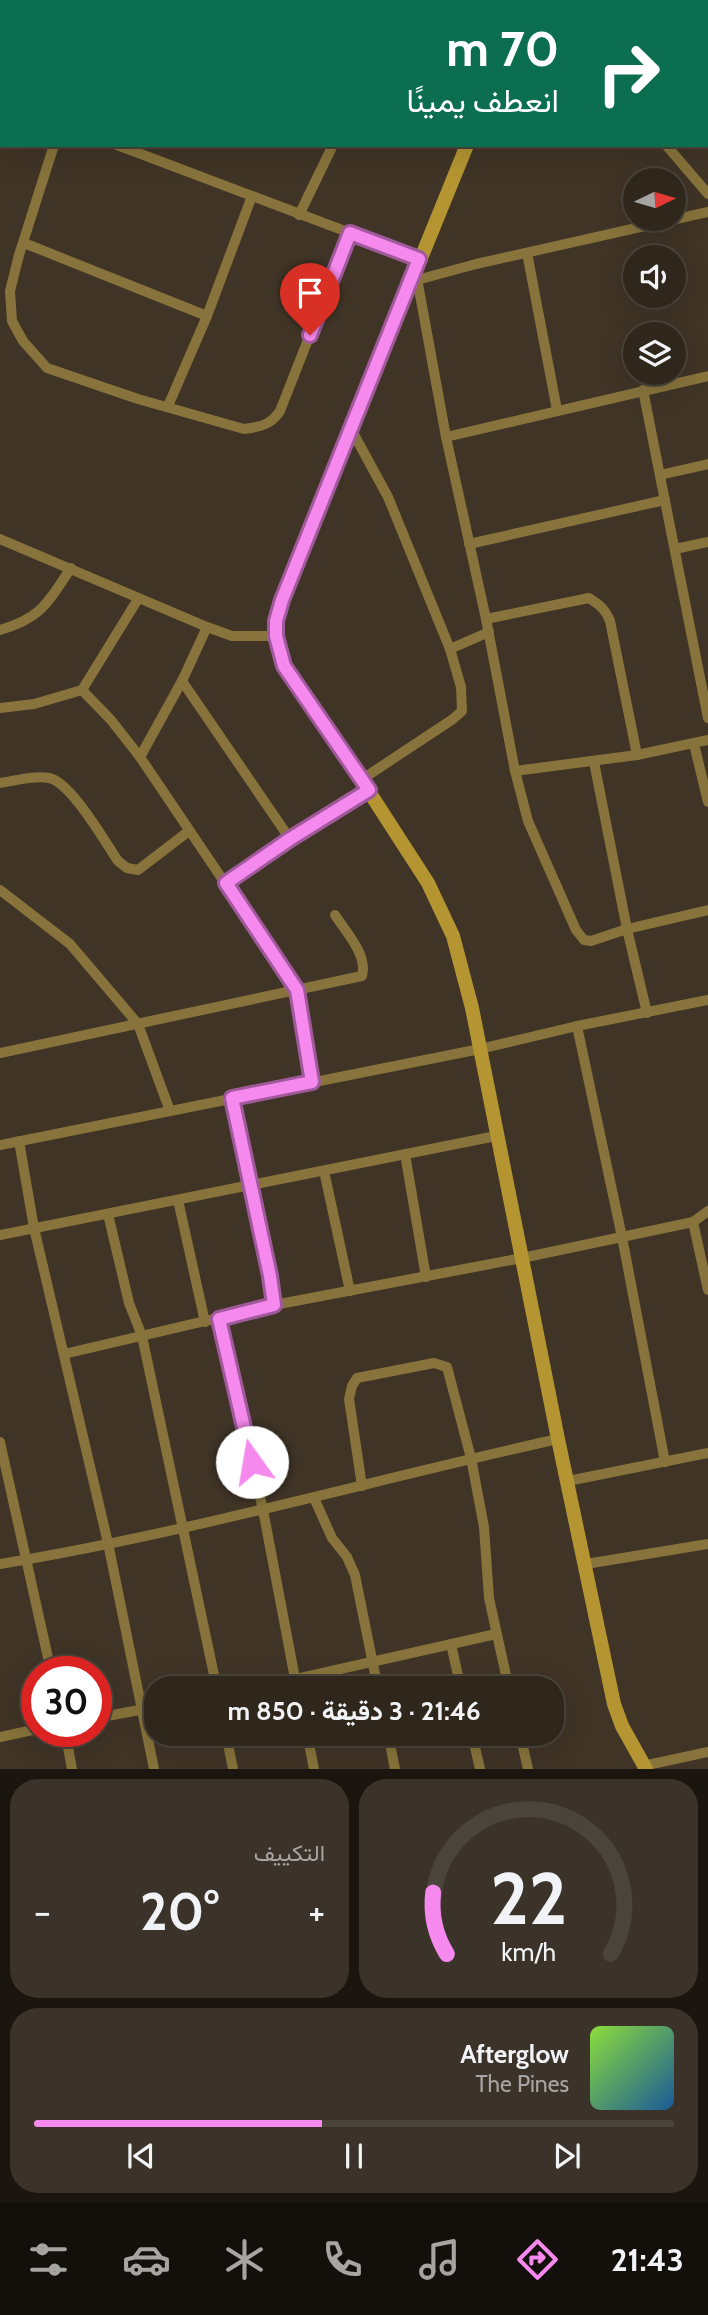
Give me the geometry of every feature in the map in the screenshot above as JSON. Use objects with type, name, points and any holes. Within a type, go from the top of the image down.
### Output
[{"type":"main road","points":[[466,147],[282,600],[276,621],[276,636],[284,666],[365,785],[442,908],[464,971],[614,1704],[644,1768]]},
{"type":"street","points":[[53,147],[10,291],[12,321],[23,341],[47,368],[138,400],[168,406],[244,429],[274,421],[350,233]]},
{"type":"street","points":[[122,147],[350,233],[417,270],[527,253],[708,212]]},
{"type":"street","points":[[299,215],[332,147]]},
{"type":"street","points":[[668,147],[708,194]]},
{"type":"street","points":[[168,406],[252,196]]},
{"type":"street","points":[[24,243],[206,316]]},
{"type":"street","points":[[527,253],[557,410]]},
{"type":"street","points":[[417,270],[446,437],[489,632],[515,771],[528,821],[576,930],[584,940],[591,941],[627,929],[708,910]]},
{"type":"street","points":[[446,437],[708,376]]},
{"type":"street","points":[[643,390],[708,718]]},
{"type":"street","points":[[226,883],[365,785],[463,711],[461,687],[450,649],[388,497],[351,429]]},
{"type":"street","points":[[660,475],[708,464]]},
{"type":"street","points":[[469,544],[665,500]]},
{"type":"street","points":[[0,539],[138,599],[232,636],[276,636]]},
{"type":"street","points":[[675,549],[708,542]]},
{"type":"street","points":[[0,630],[22,624],[45,607],[71,568]]},
{"type":"street","points":[[486,619],[589,598],[605,609],[610,621],[636,755]]},
{"type":"street","points":[[0,708],[34,704],[82,690],[138,599]]},
{"type":"street","points":[[140,757],[182,681],[207,627]]},
{"type":"street","points":[[450,649],[489,632]]},
{"type":"street","points":[[182,681],[290,839]]},
{"type":"street","points":[[82,690],[111,720],[140,757],[297,990],[312,1082]]},
{"type":"street","points":[[515,771],[594,762],[708,740]]},
{"type":"street","points":[[694,744],[708,802]]},
{"type":"street","points":[[594,762],[627,929],[647,1013]]},
{"type":"street","points":[[0,783],[40,777],[52,778],[65,787],[118,861],[127,868],[138,870],[189,831]]},
{"type":"street","points":[[0,890],[69,944],[138,1024],[170,1111]]},
{"type":"street","points":[[0,1053],[362,976],[363,959],[335,915]]},
{"type":"street","points":[[0,1145],[480,1049],[577,1026],[708,1000]]},
{"type":"street","points":[[577,1026],[622,1237],[665,1462]]},
{"type":"street","points":[[232,1098],[274,1305]]},
{"type":"street","points":[[0,1235],[496,1136]]},
{"type":"street","points":[[19,1141],[34,1228],[108,1543],[154,1769]]},
{"type":"street","points":[[405,1154],[426,1277]]},
{"type":"street","points":[[324,1171],[350,1291]]},
{"type":"street","points":[[178,1200],[205,1322]]},
{"type":"street","points":[[64,1354],[274,1305],[693,1222],[708,1211]]},
{"type":"street","points":[[108,1214],[129,1303],[142,1336],[214,1676]]},
{"type":"street","points":[[693,1222],[708,1290]]},
{"type":"street","points":[[219,1319],[263,1510],[294,1676]]},
{"type":"street","points":[[362,1486],[349,1399],[357,1378],[433,1363],[447,1367],[471,1458],[484,1528],[489,1598],[506,1676]]},
{"type":"street","points":[[0,1564],[263,1510],[558,1439]]},
{"type":"street","points":[[0,1442],[47,1656]]},
{"type":"street","points":[[568,1481],[708,1453]]},
{"type":"street","points":[[314,1498],[332,1538],[347,1557],[355,1575],[375,1676]]},
{"type":"street","points":[[586,1564],[708,1544]]},
{"type":"street","points":[[322,1676],[372,1661],[496,1634]]},
{"type":"street","points":[[451,1644],[458,1676]]},
{"type":"street","points":[[112,1715],[144,1709]]},
{"type":"street","points":[[0,1737],[21,1732]]},
{"type":"street","points":[[228,1746],[233,1769]]},
{"type":"street","points":[[309,1746],[314,1769]]},
{"type":"street","points":[[390,1746],[395,1769]]},
{"type":"street","points":[[475,1746],[480,1769]]},
{"type":"street","points":[[523,1746],[528,1769]]},
{"type":"street","points":[[68,1747],[72,1769]]},
{"type":"street","points":[[644,1768],[708,1752]]},
{"type":"route","points":[[252,1462],[219,1319],[274,1305],[232,1098],[312,1082],[297,990],[226,883],[369,790],[284,666],[279,655],[276,621],[282,600],[419,259],[350,233],[310,335]]}]
